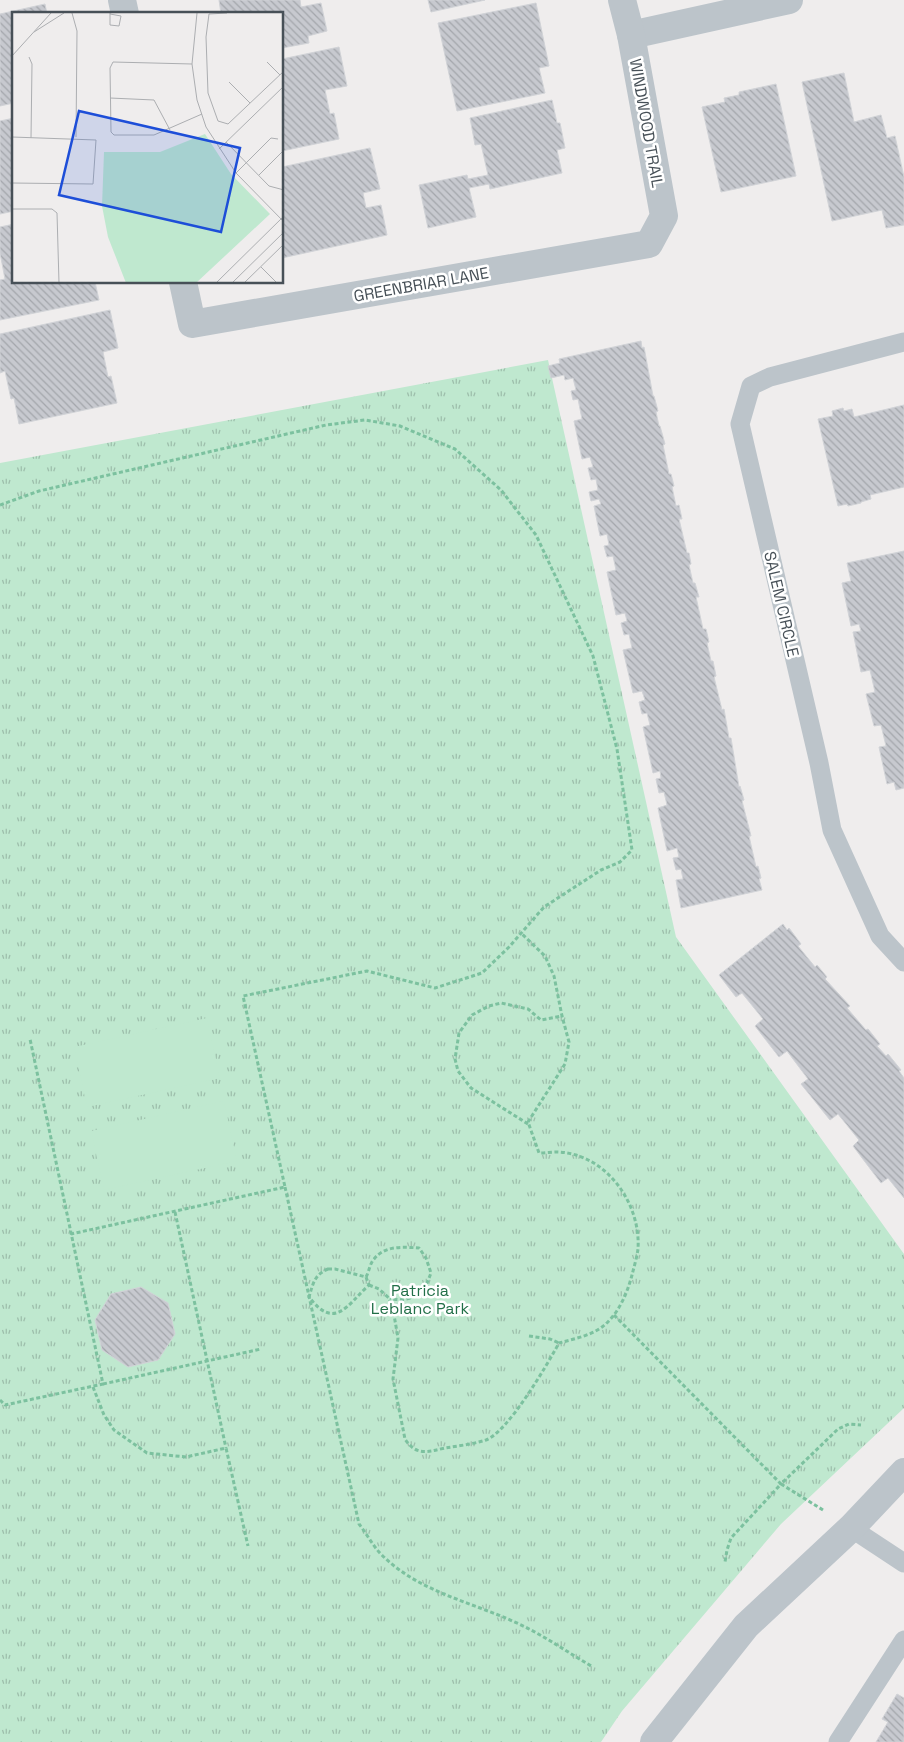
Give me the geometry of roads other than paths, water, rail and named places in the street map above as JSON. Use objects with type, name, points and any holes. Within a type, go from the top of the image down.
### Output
[{"type":"street","name":"WINDWOOD TRAIL","points":[[622,0],[664,216],[649,244]]},
{"type":"street","points":[[630,35],[789,0]]},
{"type":"street","name":"GREENBRIAR LANE","points":[[183,284],[192,324],[649,244]]},
{"type":"street","points":[[654,1742],[746,1626],[851,1528],[904,1472]]},
{"type":"lane","name":"SALEM CIRCLE","points":[[904,342],[770,377],[751,386],[740,424],[819,763],[832,830],[880,936],[904,962]]},
{"type":"lane","points":[[851,1528],[904,1562]]},
{"type":"lane","points":[[838,1742],[904,1640]]},
{"type":"park label","name":"Patricia Leblanc Park","points":[[420,1299]]}]
